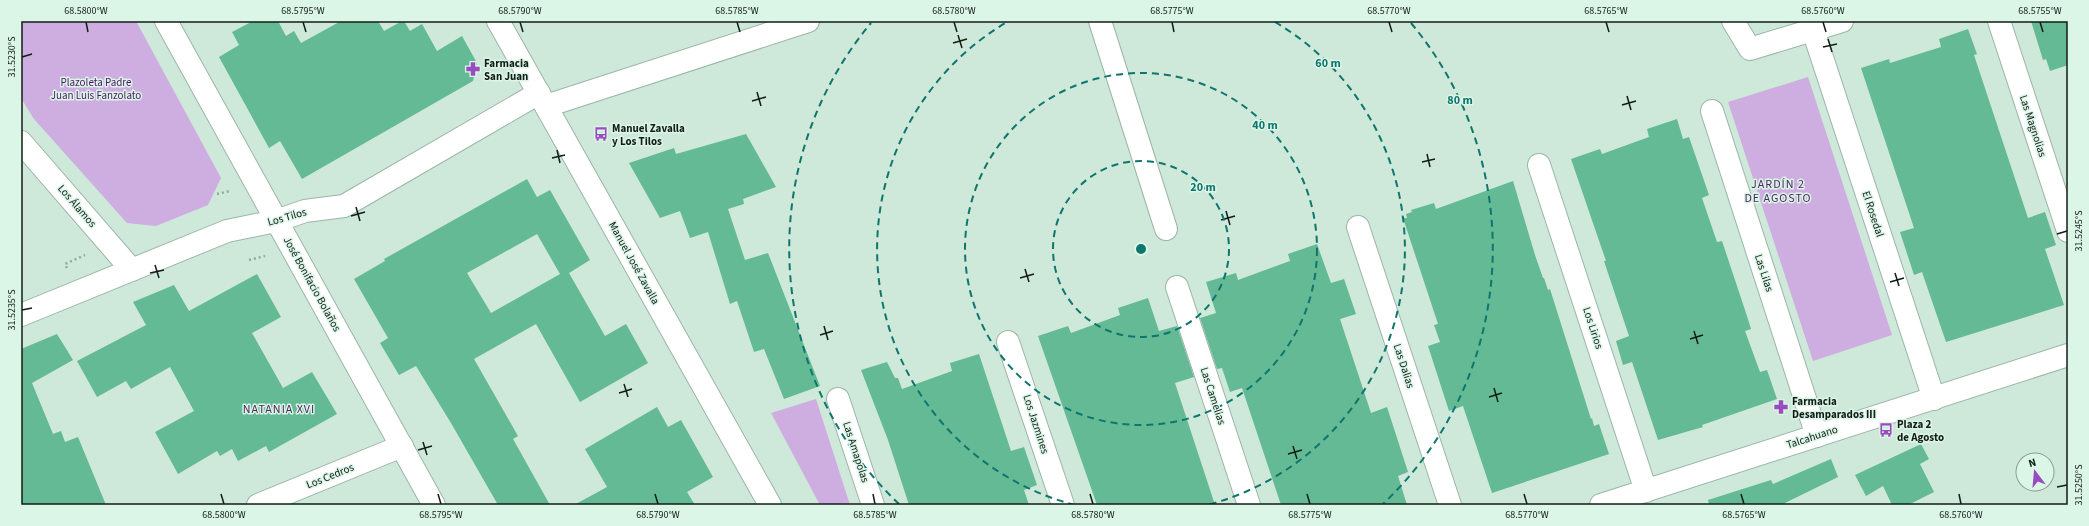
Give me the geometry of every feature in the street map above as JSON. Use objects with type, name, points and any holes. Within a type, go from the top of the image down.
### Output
[{"type":"street","name":"José Bonifacio Bolaños","points":[[166,21],[434,505]]},
{"type":"street","name":"Manuel José Zavalla","points":[[498,21],[770,505]]},
{"type":"street","name":"Los Tilos","points":[[21,315],[227,231],[276,221],[305,211],[344,206],[542,100],[808,21]]},
{"type":"street","points":[[1100,21],[1166,229]]},
{"type":"street","points":[[1733,21],[1750,49],[1842,21]]},
{"type":"street","name":"Las Magnolias","points":[[1999,21],[2068,231]]},
{"type":"street","name":"El Rosedal","points":[[1813,30],[1934,398]]},
{"type":"street","name":"Las Lilas","points":[[1712,111],[1817,436]]},
{"type":"street","name":"Los Álamos","points":[[21,142],[132,270]]},
{"type":"street","name":"Los Lirios","points":[[1539,165],[1646,490]]},
{"type":"street","name":"Las Dalias","points":[[1358,227],[1450,505]]},
{"type":"street","name":"Las Camelias","points":[[1177,287],[1249,505]]},
{"type":"street","name":"Los Jazmines","points":[[1008,342],[1063,505]]},
{"type":"street","name":"Talcahuano","points":[[1601,505],[1934,398],[2066,361]]},
{"type":"street","name":"Las Amapolas","points":[[838,399],[873,505]]},
{"type":"street","name":"Los Cedros","points":[[258,505],[402,446]]},
{"type":"green space","name":"Plazoleta Padre Juan Luis Fanzolato","points":[[21,21],[136,21],[221,178],[208,205],[156,226],[127,223],[34,119],[21,98]]},
{"type":"green space","points":[[1808,77],[1892,335],[1813,361],[1728,102]]},
{"type":"green space","points":[[816,399],[850,505],[820,505],[771,413]]},
{"type":"building","points":[[253,21],[278,21],[286,36],[294,31],[301,43],[341,21],[378,21],[384,31],[402,21],[404,21],[410,31],[422,24],[437,51],[462,36],[477,63],[473,81],[302,179],[280,141],[269,148],[219,57],[239,45],[232,32]]},
{"type":"building","points":[[2031,21],[2068,21],[2068,65],[2050,71],[2046,59],[2043,60]]},
{"type":"building","points":[[1968,29],[1977,54],[1974,55],[2028,218],[2045,212],[2056,245],[2045,249],[2064,305],[1946,342],[1922,272],[1914,275],[1900,232],[1914,228],[1861,68],[1889,59],[1890,63],[1941,47],[1939,39]]},
{"type":"building","points":[[1677,119],[1683,139],[1689,137],[1709,195],[1702,198],[1717,242],[1722,241],[1746,313],[1751,329],[1745,331],[1760,372],[1767,370],[1777,399],[1702,425],[1703,427],[1658,440],[1632,362],[1623,365],[1616,341],[1629,336],[1604,261],[1606,261],[1571,159],[1600,149],[1602,154],[1649,137],[1647,129]]},
{"type":"building","points":[[746,134],[776,187],[743,199],[744,204],[728,209],[745,260],[768,253],[820,386],[784,399],[764,349],[754,352],[737,301],[730,304],[708,232],[690,238],[680,211],[660,218],[629,163],[674,148],[676,154]]},
{"type":"building","points":[[527,179],[537,197],[550,190],[590,260],[569,273],[605,336],[626,324],[648,363],[580,402],[536,324],[474,359],[518,436],[513,439],[550,505],[498,505],[416,366],[399,375],[380,343],[388,338],[354,279],[385,261],[384,259]],"holes":[[[537,234],[560,274],[491,313],[467,273]]]},
{"type":"building","points":[[1513,181],[1535,255],[1548,290],[1550,289],[1591,419],[1592,418],[1594,426],[1599,424],[1609,454],[1492,493],[1463,406],[1449,411],[1428,346],[1440,342],[1434,325],[1438,324],[1403,218],[1407,218],[1406,214],[1412,212],[1411,210],[1434,203],[1436,209]]},
{"type":"building","points":[[1317,244],[1331,283],[1344,279],[1356,314],[1340,319],[1371,413],[1387,407],[1408,472],[1398,476],[1407,505],[1281,505],[1242,388],[1230,392],[1222,368],[1217,369],[1200,318],[1216,313],[1206,282],[1236,273],[1238,280],[1290,261],[1288,254]]},
{"type":"building","points":[[257,274],[281,317],[252,333],[283,388],[312,372],[337,414],[269,452],[266,446],[238,461],[232,449],[220,456],[217,451],[178,474],[155,432],[194,411],[170,367],[131,389],[126,381],[97,397],[77,361],[146,325],[133,302],[174,285],[189,311]]},
{"type":"building","points":[[1148,298],[1159,331],[1177,326],[1194,377],[1175,383],[1215,505],[1097,505],[1038,336],[1068,326],[1071,333],[1120,315],[1118,308]]},
{"type":"building","points":[[57,334],[73,360],[32,383],[53,434],[61,431],[65,442],[78,437],[106,505],[21,505],[21,349]]},
{"type":"building","points":[[979,354],[1011,451],[1024,447],[1037,485],[1024,490],[1029,505],[909,505],[888,440],[861,370],[887,362],[895,378],[898,378],[902,389],[952,371],[950,363]]},
{"type":"building","points":[[657,407],[668,427],[681,420],[713,477],[687,492],[695,505],[574,505],[607,487],[585,449]]},
{"type":"building","points":[[1921,444],[1929,459],[1920,464],[1934,492],[1908,505],[1892,505],[1883,486],[1866,496],[1855,475]]},
{"type":"building","points":[[1831,459],[1838,477],[1785,503],[1786,505],[1709,505],[1708,500],[1771,480],[1773,484]]},
{"type":"place","name":"Farmacia San Juan","points":[[473,69]]},
{"type":"place","name":"Manuel Zavalla y Los Tilos","points":[[601,134]]},
{"type":"place","name":"Farmacia Desamparados III","points":[[1781,407]]},
{"type":"place","name":"Plaza 2 de Agosto","points":[[1886,430]]},
{"type":"district","name":"JARDÍN 2 DE AGOSTO","points":[[1778,191]]},
{"type":"district","name":"NATANIA XVI","points":[[279,409]]}]
